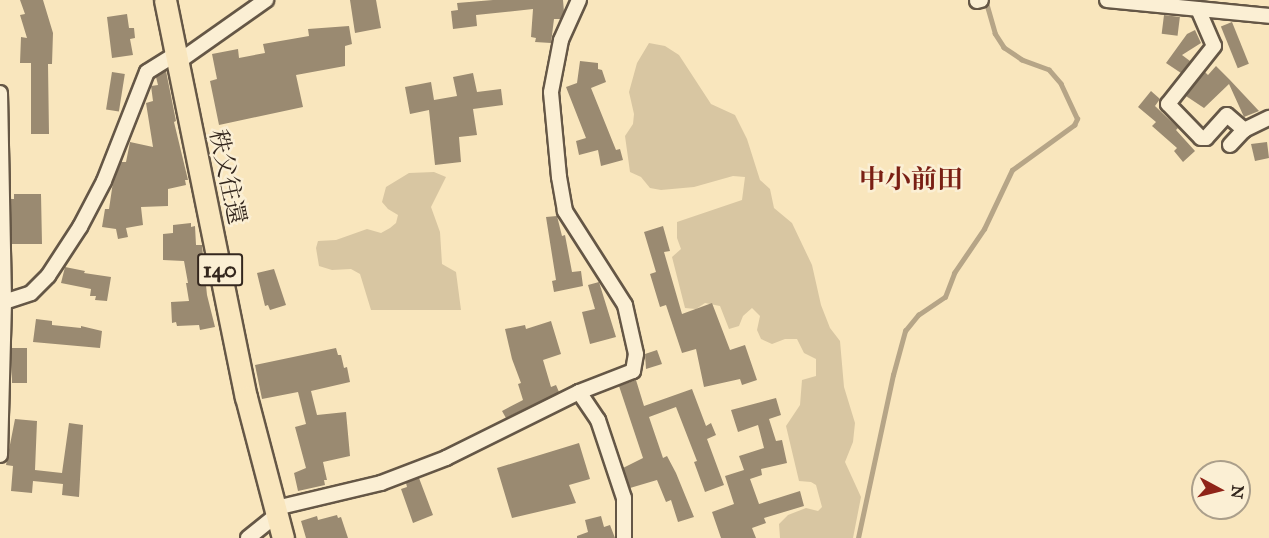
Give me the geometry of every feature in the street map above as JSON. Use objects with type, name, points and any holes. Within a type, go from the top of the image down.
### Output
[{"type":"highway","name":"秩父往還","points":[[165,0],[246,397],[283,538]]},
{"type":"street","points":[[4,302],[30,293],[48,276],[80,227],[104,181],[147,72],[177,58],[266,0]]},
{"type":"street","points":[[248,538],[277,511],[381,483],[446,458],[579,392],[633,371],[636,354],[625,305],[565,211],[558,177],[551,92],[561,40],[579,0]]},
{"type":"street","points":[[1107,0],[1269,16]]},
{"type":"street","points":[[1198,9],[1214,46],[1168,104],[1201,138],[1206,138],[1227,115],[1244,130]]},
{"type":"street","points":[[0,93],[4,302],[0,455]]},
{"type":"street","points":[[1230,145],[1244,130],[1269,118]]},
{"type":"street","points":[[579,392],[598,420],[624,498],[624,538]]},
{"type":"shaded area","points":[[649,43],[665,46],[679,55],[711,104],[735,115],[747,139],[760,180],[770,189],[774,208],[792,223],[812,265],[821,305],[830,328],[840,341],[844,387],[855,423],[853,442],[845,462],[861,497],[853,538],[780,538],[779,524],[788,515],[806,508],[818,511],[822,507],[816,485],[799,481],[786,426],[800,405],[802,380],[816,376],[816,359],[804,353],[797,339],[785,339],[772,344],[761,339],[757,330],[760,316],[752,308],[743,316],[739,326],[729,329],[720,306],[705,303],[696,309],[685,308],[672,257],[681,249],[677,238],[677,222],[742,200],[745,177],[733,176],[694,187],[661,190],[650,188],[641,177],[630,172],[625,136],[633,124],[634,114],[629,92],[637,63]]},
{"type":"shaded area","points":[[434,172],[446,177],[431,207],[440,232],[442,264],[456,272],[461,310],[371,310],[360,274],[351,269],[332,270],[319,266],[316,248],[318,241],[336,240],[367,229],[381,233],[390,228],[396,223],[398,215],[382,202],[386,187],[409,173]]},
{"type":"building","points":[[20,0],[43,0],[53,33],[52,64],[48,64],[49,134],[31,134],[31,63],[20,63],[21,37],[27,38],[20,15],[25,14]]},
{"type":"building","points":[[350,0],[376,0],[381,28],[355,33]]},
{"type":"building","points":[[493,0],[563,0],[564,12],[561,19],[554,19],[551,43],[535,42],[536,38],[531,37],[533,9],[476,15],[477,26],[453,29],[451,11],[458,10],[457,3]]},
{"type":"building","points":[[127,14],[129,28],[134,28],[135,38],[130,39],[133,55],[112,58],[107,17]]},
{"type":"building","points":[[1164,15],[1180,17],[1178,36],[1162,34]]},
{"type":"building","points":[[1232,22],[1249,64],[1238,68],[1221,26]]},
{"type":"building","points":[[349,26],[352,44],[345,46],[345,66],[296,75],[303,107],[219,125],[210,81],[217,79],[212,54],[238,49],[239,58],[265,53],[263,44],[309,36],[308,29]]},
{"type":"building","points":[[1195,30],[1201,43],[1182,55],[1190,61],[1181,73],[1166,63],[1187,34]]},
{"type":"building","points":[[580,61],[598,63],[598,69],[602,70],[606,82],[591,88],[616,150],[620,149],[623,160],[601,166],[598,150],[579,155],[576,141],[586,138],[566,87],[577,83]]},
{"type":"building","points":[[1216,66],[1259,111],[1244,117],[1229,84],[1204,108],[1186,96],[1205,72],[1208,75]]},
{"type":"building","points":[[166,71],[176,121],[174,122],[188,180],[185,180],[186,185],[168,189],[168,206],[141,207],[143,225],[126,228],[128,237],[118,239],[116,229],[102,227],[105,209],[109,209],[113,182],[121,162],[126,162],[130,142],[153,147],[146,103],[153,101],[151,86],[158,85],[156,77]]},
{"type":"building","points":[[112,72],[125,74],[119,112],[106,110]]},
{"type":"building","points":[[473,73],[477,92],[501,89],[503,105],[473,109],[477,135],[459,137],[461,162],[435,165],[429,110],[410,114],[405,87],[431,82],[434,100],[457,96],[453,77]]},
{"type":"building","points":[[1151,91],[1160,99],[1155,106],[1178,128],[1176,130],[1195,151],[1183,162],[1174,151],[1177,148],[1152,126],[1156,122],[1138,107]]},
{"type":"building","points":[[1267,142],[1269,158],[1255,161],[1251,144]]},
{"type":"building","points":[[14,194],[41,194],[42,244],[12,244],[11,199],[14,199]]},
{"type":"building","points":[[557,216],[562,236],[565,235],[572,272],[581,271],[583,286],[554,292],[552,281],[556,280],[546,217]]},
{"type":"building","points":[[191,223],[191,227],[195,226],[196,245],[202,245],[207,295],[215,327],[200,330],[199,325],[177,326],[176,322],[172,323],[171,302],[189,301],[186,283],[188,283],[184,261],[163,260],[163,234],[173,233],[173,225]]},
{"type":"building","points":[[663,226],[670,251],[664,252],[682,314],[712,303],[730,350],[745,345],[757,380],[742,385],[740,379],[704,387],[696,349],[682,353],[666,305],[660,307],[650,274],[656,272],[644,232]]},
{"type":"building","points":[[65,267],[85,271],[84,273],[111,277],[107,301],[95,300],[96,296],[90,296],[91,289],[61,283]]},
{"type":"building","points":[[274,269],[286,305],[270,310],[268,305],[265,306],[257,273]]},
{"type":"building","points":[[599,282],[616,337],[590,344],[582,312],[595,309],[588,285]]},
{"type":"building","points":[[36,319],[52,321],[52,325],[81,328],[81,326],[102,331],[100,348],[33,342]]},
{"type":"building","points":[[551,321],[561,354],[543,360],[551,387],[556,385],[559,392],[506,418],[502,411],[523,400],[518,384],[521,383],[512,359],[505,329],[525,325],[526,329]]},
{"type":"building","points":[[12,348],[27,348],[27,383],[12,383]]},
{"type":"building","points":[[336,348],[338,355],[341,355],[344,368],[347,367],[350,382],[311,391],[317,415],[346,412],[350,456],[323,462],[327,480],[324,480],[325,485],[298,491],[294,473],[306,468],[295,427],[306,424],[298,392],[262,399],[255,365]]},
{"type":"building","points":[[657,350],[662,364],[646,369],[645,354]]},
{"type":"building","points":[[636,380],[644,406],[692,389],[706,426],[711,423],[716,435],[707,439],[724,485],[705,492],[694,462],[697,461],[676,407],[649,417],[663,458],[667,456],[676,473],[694,517],[678,522],[671,500],[666,502],[657,480],[630,488],[623,468],[643,458],[619,386]]},
{"type":"building","points":[[776,398],[781,415],[769,419],[776,441],[782,440],[787,463],[761,469],[762,475],[750,479],[759,504],[800,491],[804,506],[764,518],[766,523],[752,528],[756,538],[721,538],[712,512],[734,504],[725,476],[744,470],[739,456],[764,448],[758,425],[738,432],[731,410]]},
{"type":"building","points":[[15,419],[37,421],[35,470],[62,473],[69,423],[83,425],[79,497],[62,495],[63,484],[33,481],[32,493],[11,491],[13,466],[6,465]]},
{"type":"building","points":[[579,443],[590,479],[569,485],[576,503],[512,518],[497,468]]},
{"type":"building","points":[[419,478],[433,515],[413,523],[401,489],[407,487],[406,483]]},
{"type":"building","points":[[337,515],[338,518],[341,517],[348,538],[306,538],[301,521],[317,516],[318,520]]},
{"type":"building","points":[[601,516],[604,527],[610,525],[615,538],[577,538],[588,532],[585,520]]},
{"type":"waterway","points":[[858,538],[893,375],[905,331],[918,315],[945,297],[954,273],[984,229],[1012,170],[1074,125],[1077,119],[1061,84],[1049,70],[1022,60],[1004,48],[995,34],[985,0]]},
{"type":"district","name":"中小前田","points":[[911,180]]}]
